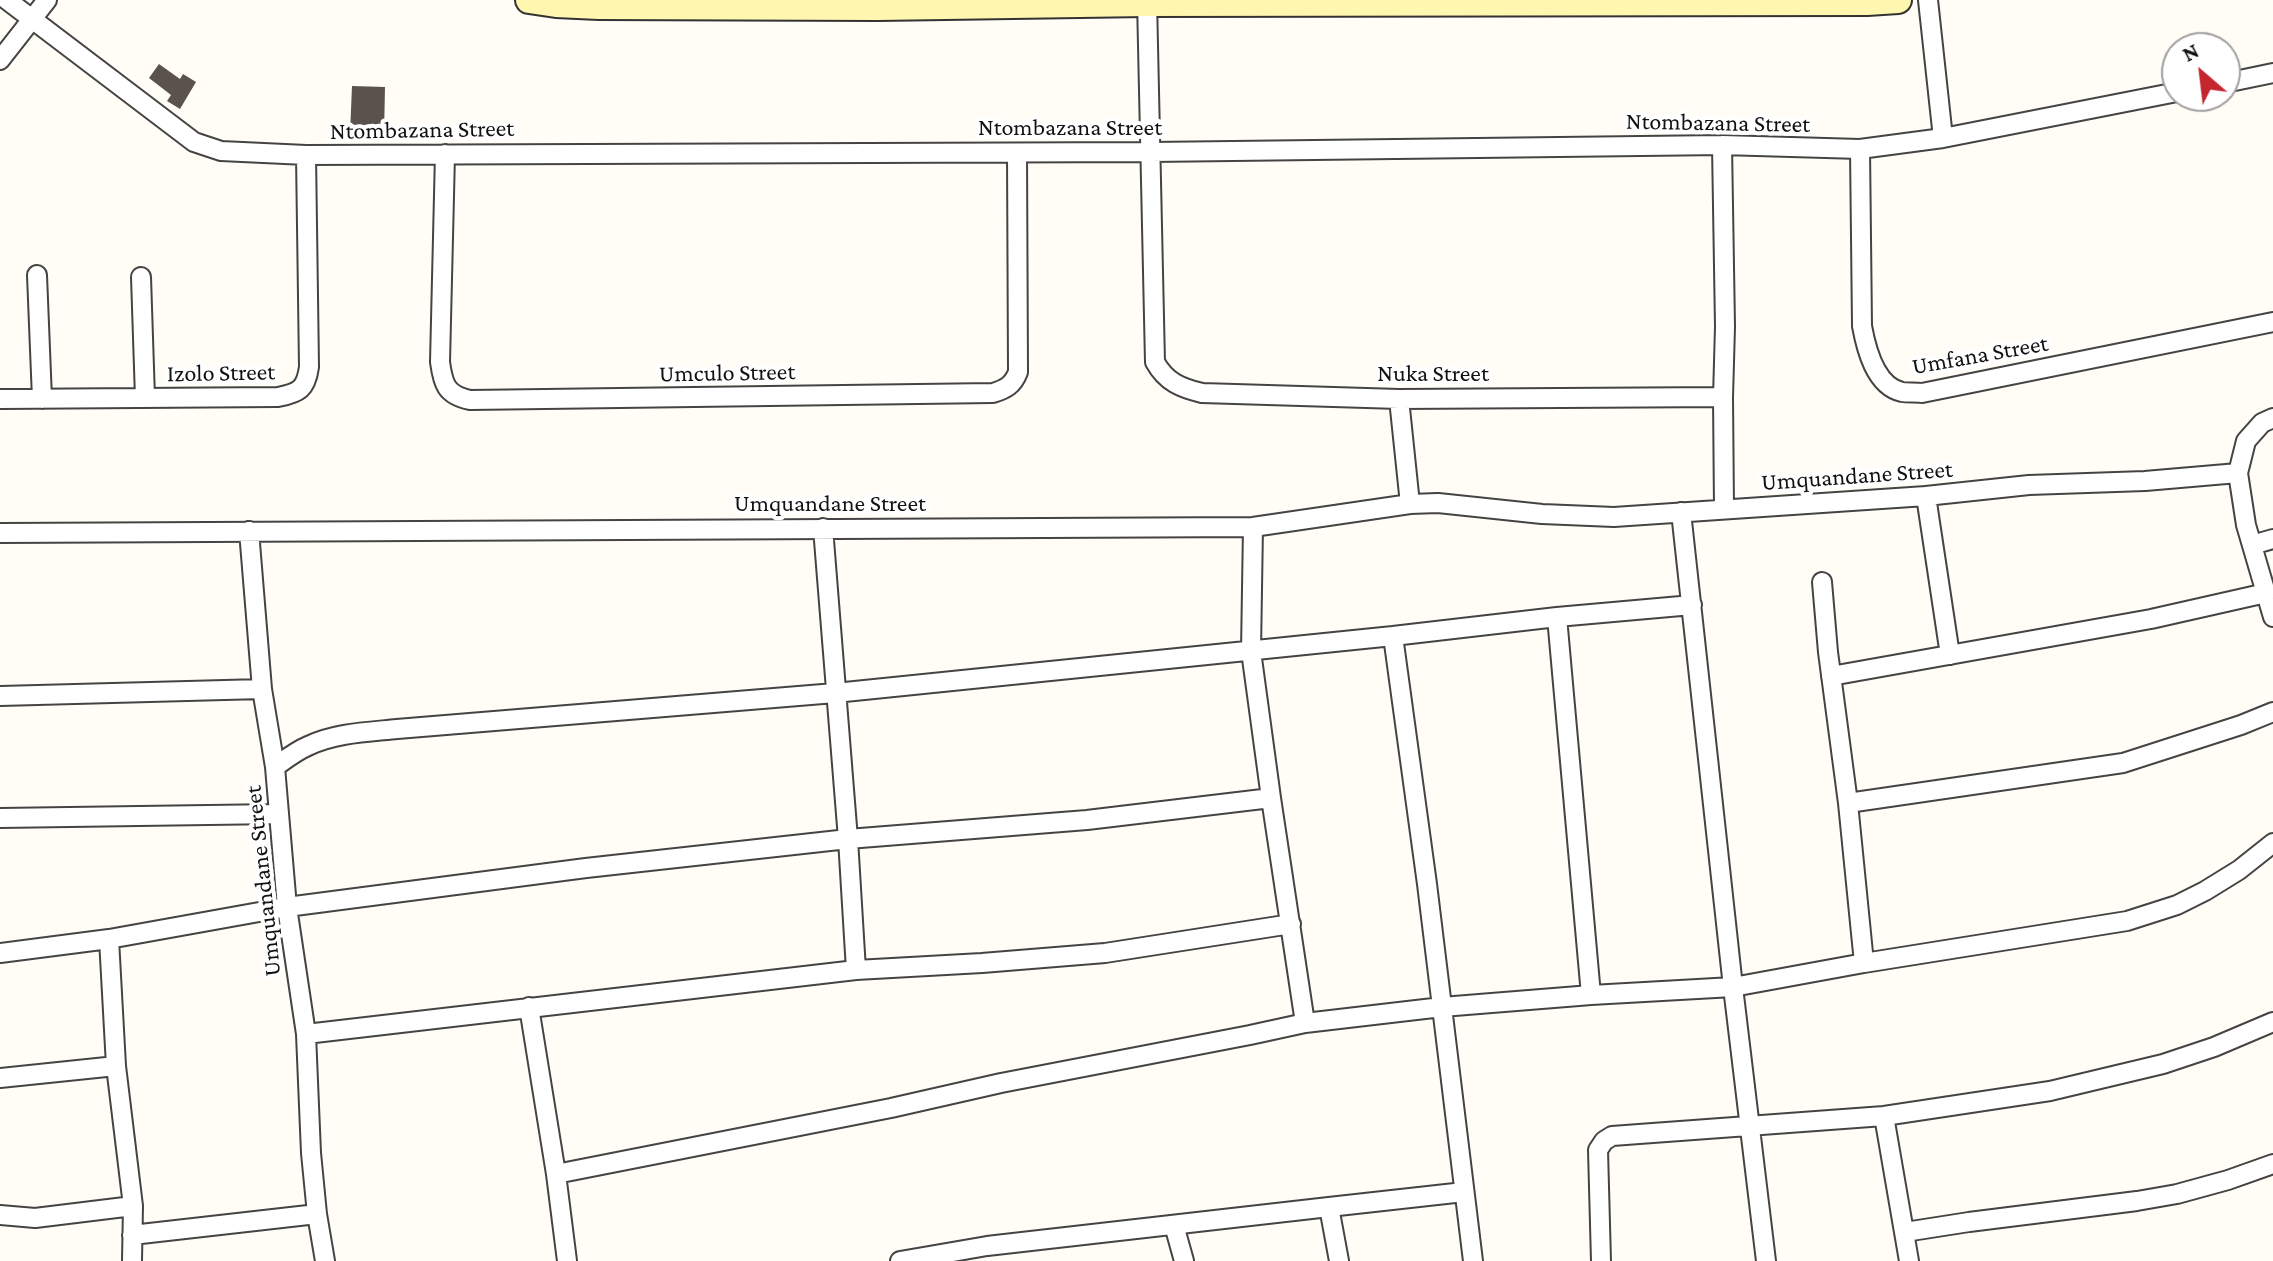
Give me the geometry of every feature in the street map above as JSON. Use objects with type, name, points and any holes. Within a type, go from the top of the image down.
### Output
[{"type":"street","name":"Ntombazana Street","points":[[7,0],[194,142],[221,151],[306,155],[1017,153],[1722,145],[1860,149],[1943,138],[2161,95]]},
{"type":"street","points":[[0,60],[47,0]]},
{"type":"street","points":[[529,0],[599,6],[718,7],[1147,2],[1898,0]]},
{"type":"street","points":[[1928,0],[1943,138]]},
{"type":"street","points":[[1147,2],[1151,152]]},
{"type":"street","points":[[2241,80],[2273,73]]},
{"type":"street","points":[[1722,145],[1724,509]]},
{"type":"street","name":"Umfana Street","points":[[1860,149],[1862,326],[1865,348],[1873,367],[1888,385],[1899,392],[1922,393],[2273,322]]},
{"type":"street","name":"Nuka Street","points":[[1151,152],[1155,362],[1169,381],[1179,387],[1202,393],[1399,399],[1723,397]]},
{"type":"street","name":"Umculo Street","points":[[445,154],[440,362],[447,389],[457,397],[470,400],[993,393],[1007,389],[1018,372],[1017,153]]},
{"type":"street","name":"Izolo Street","points":[[0,399],[278,397],[301,389],[307,380],[309,367],[306,155]]},
{"type":"street","points":[[37,275],[42,399]]},
{"type":"street","points":[[141,277],[145,398]]},
{"type":"street","points":[[1399,399],[1410,504]]},
{"type":"street","points":[[2273,418],[2262,423],[2246,441],[2238,473],[2246,525],[2273,617]]},
{"type":"street","name":"Umquandane Street","points":[[0,533],[1253,527],[1410,504],[1462,505],[1576,517],[1614,517],[1926,496],[2029,485],[2145,481],[2238,473]]},
{"type":"street","points":[[1926,496],[1950,655]]},
{"type":"street","points":[[1681,512],[1766,1261]]},
{"type":"street","points":[[1253,527],[1251,651],[1305,1023]]},
{"type":"street","points":[[823,528],[856,970]]},
{"type":"street","name":"Umquandane Street","points":[[249,531],[262,689],[275,767],[287,907],[306,1034],[311,1153],[325,1261]]},
{"type":"street","points":[[2252,545],[2273,539]]},
{"type":"street","points":[[1822,582],[1864,963]]},
{"type":"street","points":[[1831,676],[2151,619],[2266,593]]},
{"type":"street","points":[[275,767],[308,746],[341,736],[397,729],[835,693],[1692,605]]},
{"type":"street","points":[[1557,617],[1591,995]]},
{"type":"street","points":[[1393,636],[1473,1261]]},
{"type":"street","points":[[0,696],[262,689]]},
{"type":"street","points":[[1848,803],[2123,763],[2273,712]]},
{"type":"street","points":[[0,953],[109,939],[287,907],[586,868],[848,839],[1087,820],[1271,798]]},
{"type":"street","points":[[0,818],[278,814]]},
{"type":"street","points":[[556,1174],[1305,1023],[1442,1007],[1733,987],[2127,921],[2177,905],[2205,891],[2239,870],[2273,843]]},
{"type":"street","points":[[306,1034],[856,970],[1105,953],[1291,924]]},
{"type":"street","points":[[109,939],[116,1066],[133,1206],[132,1261]]},
{"type":"street","points":[[529,1007],[567,1261]]},
{"type":"street","points":[[1601,1261],[1598,1150],[1612,1136],[1884,1116],[2050,1091],[2095,1082],[2202,1051],[2273,1022]]},
{"type":"street","points":[[0,1078],[116,1066]]},
{"type":"street","points":[[1884,1116],[1909,1261]]},
{"type":"street","points":[[1905,1232],[2177,1194],[2273,1164]]},
{"type":"street","points":[[900,1261],[960,1256],[1174,1225],[1464,1192]]},
{"type":"street","points":[[0,1215],[35,1218],[133,1206]]},
{"type":"street","points":[[1329,1207],[1339,1261]]},
{"type":"street","points":[[132,1235],[317,1214]]},
{"type":"street","points":[[1174,1225],[1184,1261]]},
{"type":"building","points":[[159,64],[180,79],[183,74],[196,82],[180,109],[167,101],[171,95],[149,78]]},
{"type":"building","points":[[352,86],[385,87],[384,135],[350,134]]}]
